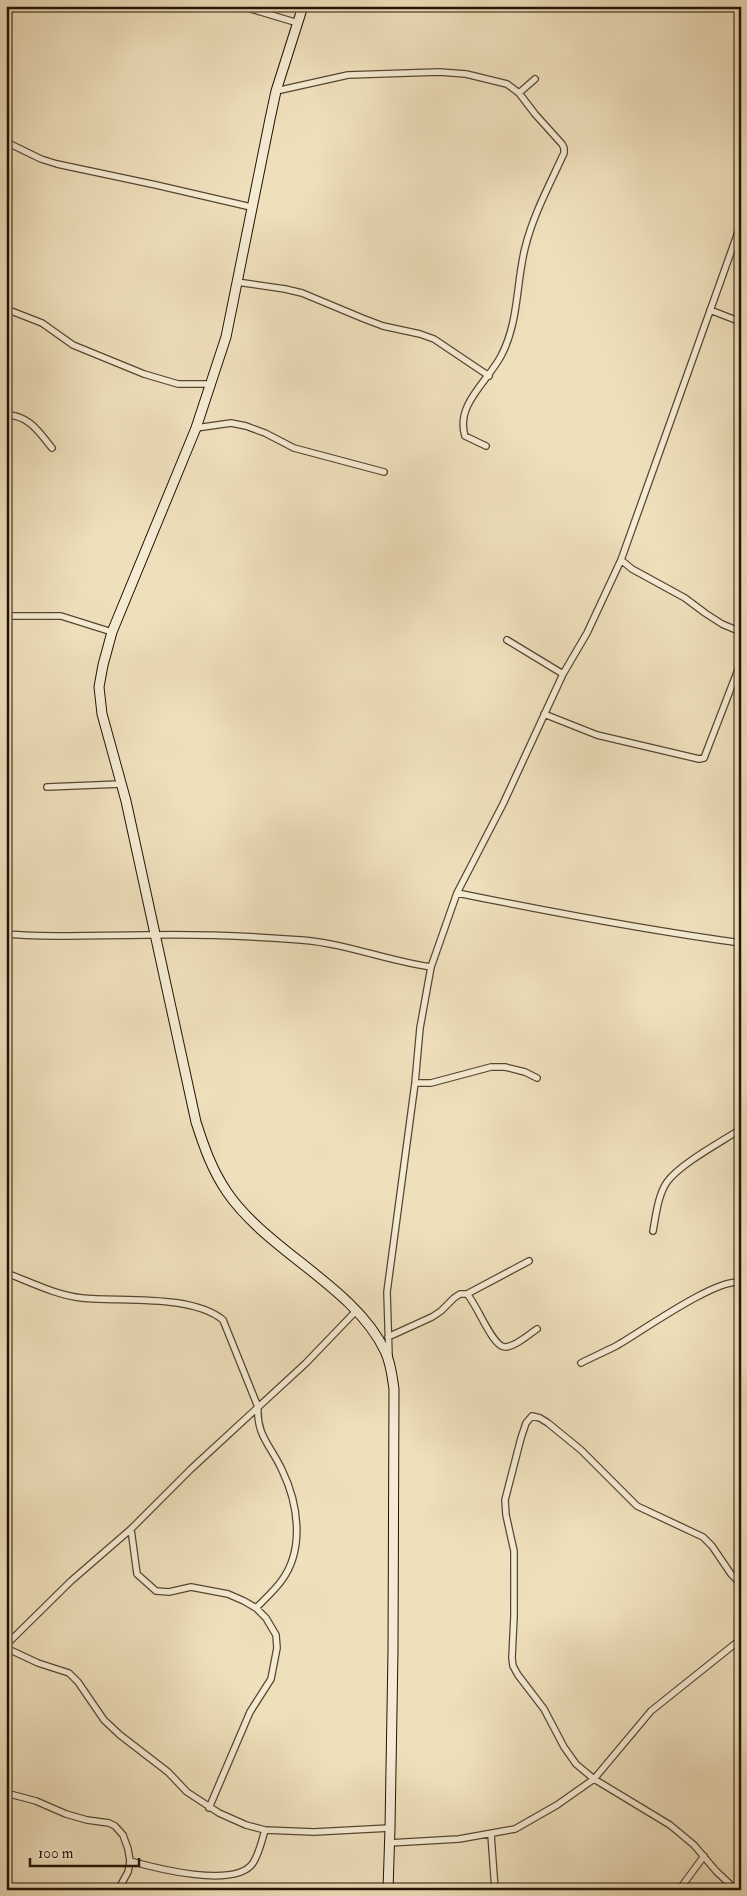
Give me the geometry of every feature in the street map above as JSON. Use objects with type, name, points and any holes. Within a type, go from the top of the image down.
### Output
[{"type":"main road","points":[[303,6],[276,92],[226,337],[212,384],[196,428],[112,632],[99,687],[102,714],[121,784],[196,1122],[208,1159],[228,1193],[254,1223],[356,1311],[378,1339],[386,1352],[390,1366],[394,1389],[394,1408],[393,1651],[388,1890]]},
{"type":"street","points":[[240,6],[298,23]]},
{"type":"street","points":[[276,92],[348,75],[439,72],[466,74],[507,84],[519,93],[564,148],[532,224],[525,247],[520,270],[518,298],[510,335],[501,356],[473,397],[465,414],[462,427],[465,436],[486,446]]},
{"type":"street","points":[[519,93],[535,79]]},
{"type":"street","points":[[6,142],[41,159],[57,164],[156,184],[251,207]]},
{"type":"street","points":[[390,1366],[387,1292],[415,1083],[420,1028],[431,967],[457,893],[503,804],[563,674],[587,633],[621,560],[741,224]]},
{"type":"street","points":[[237,282],[285,289],[383,326],[434,339],[489,376]]},
{"type":"street","points":[[6,309],[42,323],[73,345],[144,374],[178,384],[212,384]]},
{"type":"street","points":[[710,310],[741,322]]},
{"type":"street","points":[[6,415],[23,418],[34,425],[52,448]]},
{"type":"street","points":[[196,428],[231,423],[246,426],[294,448],[384,472]]},
{"type":"street","points":[[621,560],[632,569],[685,598],[705,614],[741,632]]},
{"type":"street","points":[[6,616],[61,616],[112,632]]},
{"type":"street","points":[[507,640],[563,674]]},
{"type":"street","points":[[544,714],[597,735],[699,759],[704,758],[741,662]]},
{"type":"street","points":[[47,787],[121,784]]},
{"type":"street","points":[[457,893],[630,927],[741,943]]},
{"type":"street","points":[[6,934],[32,936],[154,935],[303,940],[330,944],[402,963],[431,967]]},
{"type":"street","points":[[415,1083],[431,1083],[491,1067],[504,1067],[525,1072],[537,1078]]},
{"type":"street","points":[[653,1231],[661,1196],[667,1182],[680,1169],[741,1129]]},
{"type":"street","points":[[388,1336],[432,1318],[460,1294],[467,1294],[529,1262]]},
{"type":"street","points":[[6,1273],[57,1293],[80,1298],[138,1298],[156,1300],[216,1314],[223,1320],[258,1407],[257,1421],[260,1432],[282,1470],[296,1515],[296,1540],[283,1579],[256,1608]]},
{"type":"street","points":[[581,1363],[617,1345],[696,1297],[733,1282],[741,1275]]},
{"type":"street","points":[[733,1282],[741,1283]]},
{"type":"street","points":[[467,1294],[472,1299],[498,1345],[509,1347],[537,1329]]},
{"type":"street","points":[[356,1311],[306,1363],[191,1469],[131,1529],[71,1582],[6,1646],[38,1663],[69,1674],[78,1682],[104,1720],[120,1735],[168,1772],[188,1792],[210,1808],[246,1825],[266,1830],[314,1832],[390,1828]]},
{"type":"street","points":[[736,1890],[716,1871],[694,1844],[670,1825],[594,1779],[572,1759],[544,1709],[513,1666],[514,1551],[506,1515],[505,1500],[521,1438],[528,1419],[532,1416],[548,1423],[581,1450],[637,1506],[703,1537],[741,1584]]},
{"type":"street","points":[[131,1529],[137,1574],[156,1591],[169,1592],[192,1586],[228,1594],[256,1608],[266,1618],[276,1635],[278,1648],[271,1679],[250,1712],[210,1808]]},
{"type":"street","points":[[389,1843],[438,1841],[515,1829],[557,1805],[594,1779],[651,1711],[741,1639]]},
{"type":"street","points":[[6,1793],[36,1801],[80,1818],[109,1823],[123,1835],[130,1861],[128,1872],[118,1890]]},
{"type":"street","points":[[130,1861],[190,1874],[218,1876],[241,1871],[253,1863],[266,1830]]},
{"type":"street","points":[[491,1834],[496,1890]]},
{"type":"street","points":[[679,1890],[704,1856]]}]
